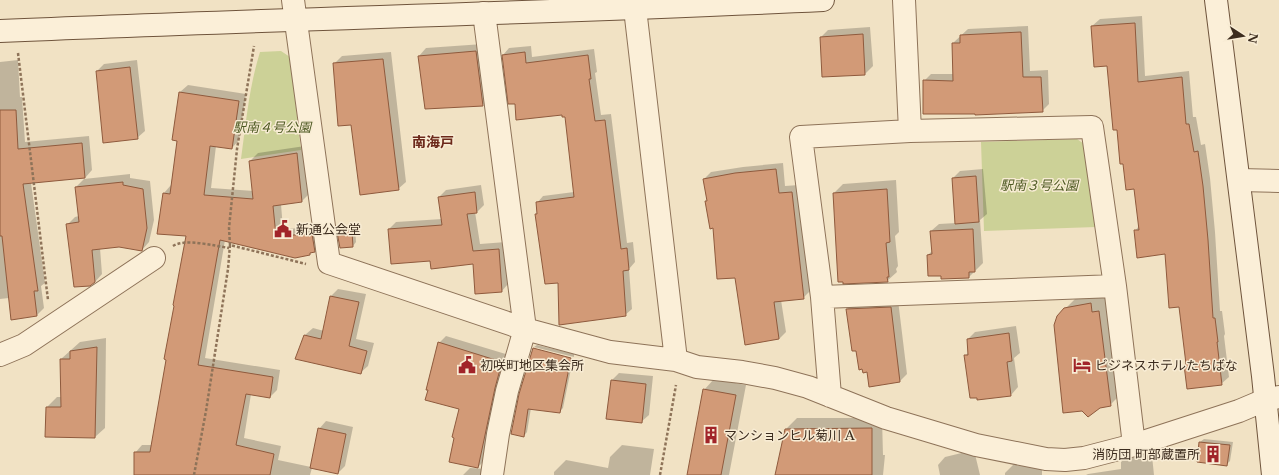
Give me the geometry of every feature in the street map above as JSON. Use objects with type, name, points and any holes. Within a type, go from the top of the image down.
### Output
[{"type":"street","points":[[8,31],[258,21],[295,10],[484,13],[635,4],[824,0]]},
{"type":"street","points":[[904,0],[910,131]]},
{"type":"street","points":[[1216,0],[1239,180],[1272,398],[1273,475]]},
{"type":"street","points":[[635,4],[678,360]]},
{"type":"street","points":[[295,10],[328,264],[525,329],[610,352],[678,360],[697,367],[742,372],[775,378],[808,387],[886,418],[976,445],[1046,459],[1065,460],[1084,458],[1134,445],[1239,411],[1272,398]]},
{"type":"street","points":[[484,13],[525,329],[507,391],[498,434],[492,475]]},
{"type":"street","points":[[830,396],[822,297],[801,137],[910,131],[1092,127],[1116,286],[1134,445]]},
{"type":"street","points":[[1239,180],[1279,181]]},
{"type":"street","points":[[0,355],[24,345],[154,258]]},
{"type":"street","points":[[822,297],[1116,286]]},
{"type":"path","points":[[194,475],[206,412],[228,269],[229,228],[237,149],[258,21]]},
{"type":"path","points":[[8,31],[51,326]]},
{"type":"path","points":[[154,258],[177,243],[189,242],[229,246],[315,267],[328,264]]},
{"type":"path","points":[[660,475],[678,360]]},
{"type":"green space","name":"駅南４号公園","points":[[281,51],[290,57],[301,150],[241,159],[250,92],[260,52]]},
{"type":"green space","name":"駅南３号公園","points":[[1077,139],[1087,146],[1096,227],[984,231],[981,142]]},
{"type":"building","points":[[1135,23],[1138,82],[1182,77],[1186,124],[1189,124],[1194,152],[1198,151],[1203,186],[1213,318],[1215,318],[1222,385],[1187,389],[1184,365],[1186,364],[1179,307],[1169,308],[1165,254],[1137,258],[1134,230],[1139,230],[1134,189],[1126,190],[1123,164],[1120,164],[1117,130],[1113,130],[1107,66],[1094,67],[1091,26]]},
{"type":"building","points":[[1021,32],[1023,77],[1041,77],[1043,112],[975,115],[923,114],[923,80],[953,81],[952,43],[960,43],[960,35]]},
{"type":"building","points":[[863,34],[865,75],[822,77],[820,37]]},
{"type":"building","points":[[476,51],[483,106],[425,109],[418,56]]},
{"type":"building","points":[[525,52],[526,63],[588,55],[591,79],[589,79],[595,121],[605,120],[621,249],[627,248],[629,270],[623,271],[626,316],[559,325],[558,283],[545,284],[535,214],[537,214],[536,202],[574,197],[565,117],[562,117],[562,115],[516,120],[515,104],[508,104],[502,55]]},
{"type":"building","points":[[383,59],[399,190],[360,195],[351,125],[338,126],[333,63]]},
{"type":"building","points":[[130,67],[138,139],[103,143],[96,71]]},
{"type":"building","points":[[179,92],[239,101],[232,149],[210,146],[204,195],[253,199],[249,161],[297,153],[302,202],[273,206],[276,236],[312,234],[315,252],[310,253],[310,255],[295,258],[220,240],[198,365],[273,377],[270,398],[246,394],[236,445],[274,454],[270,475],[134,475],[134,452],[150,452],[166,360],[164,359],[173,305],[186,236],[157,234],[163,193],[170,194],[177,141],[172,140]]},
{"type":"building","points":[[0,110],[16,110],[18,149],[82,143],[85,178],[23,184],[38,291],[34,291],[37,316],[11,320],[2,236],[0,236]]},
{"type":"building","points":[[776,169],[779,193],[792,192],[804,299],[774,302],[779,339],[745,345],[735,278],[717,279],[713,228],[710,229],[703,179],[735,173]]},
{"type":"building","points":[[976,176],[979,222],[955,224],[952,178]]},
{"type":"building","points":[[123,182],[123,185],[143,189],[147,228],[142,251],[119,247],[92,250],[95,282],[90,286],[74,287],[66,224],[79,222],[75,187]]},
{"type":"building","points":[[887,189],[890,242],[886,243],[889,277],[887,277],[888,282],[843,284],[843,282],[838,282],[833,193]]},
{"type":"building","points":[[475,192],[477,213],[467,214],[473,251],[499,249],[502,292],[475,294],[473,264],[431,269],[430,261],[391,264],[388,229],[442,225],[438,197]]},
{"type":"building","points":[[973,229],[975,272],[969,272],[969,278],[941,279],[941,276],[928,276],[927,255],[932,254],[930,231]]},
{"type":"building","points":[[352,231],[353,247],[340,248],[337,232]]},
{"type":"building","points":[[330,296],[359,302],[349,346],[367,351],[361,374],[295,359],[304,335],[321,339]]},
{"type":"building","name":"ビジネスホテルたちばな","points":[[1091,303],[1092,312],[1099,311],[1111,406],[1100,408],[1088,417],[1082,411],[1063,413],[1054,325],[1057,316],[1064,308]]},
{"type":"building","points":[[891,307],[900,382],[869,387],[867,372],[863,373],[862,369],[859,370],[856,351],[852,351],[846,309]]},
{"type":"building","points":[[1009,333],[1012,361],[1007,362],[1011,396],[977,400],[977,398],[970,398],[964,355],[968,355],[967,339]]},
{"type":"building","points":[[438,342],[502,362],[478,468],[449,462],[454,438],[452,437],[459,409],[425,400],[428,390],[426,390]]},
{"type":"building","points":[[97,347],[95,438],[45,437],[46,407],[61,407],[60,359],[70,359],[70,351]]},
{"type":"building","points":[[533,348],[571,358],[560,413],[528,409],[524,437],[511,434],[519,394]]},
{"type":"building","points":[[611,380],[646,384],[642,423],[606,419]]},
{"type":"building","name":"マンションヒル菊川 A","points":[[703,389],[736,395],[721,475],[687,475]]},
{"type":"building","points":[[318,428],[346,434],[338,474],[310,468]]},
{"type":"building","points":[[872,428],[872,475],[775,475],[785,429]]},
{"type":"building","name":"消防団 町部蔵置所","points":[[1199,442],[1230,445],[1227,466],[1197,462]]},
{"type":"place","name":"新通公会堂","points":[[283,229]]},
{"type":"place","name":"初咲町地区集会所","points":[[467,365]]},
{"type":"place","name":"ビジネスホテルたちばな","points":[[1082,365]]},
{"type":"place","name":"マンションヒル菊川 A","points":[[711,435]]},
{"type":"place","name":"消防団 町部蔵置所","points":[[1213,454]]},
{"type":"district","name":"南海戸","points":[[433,142]]}]
